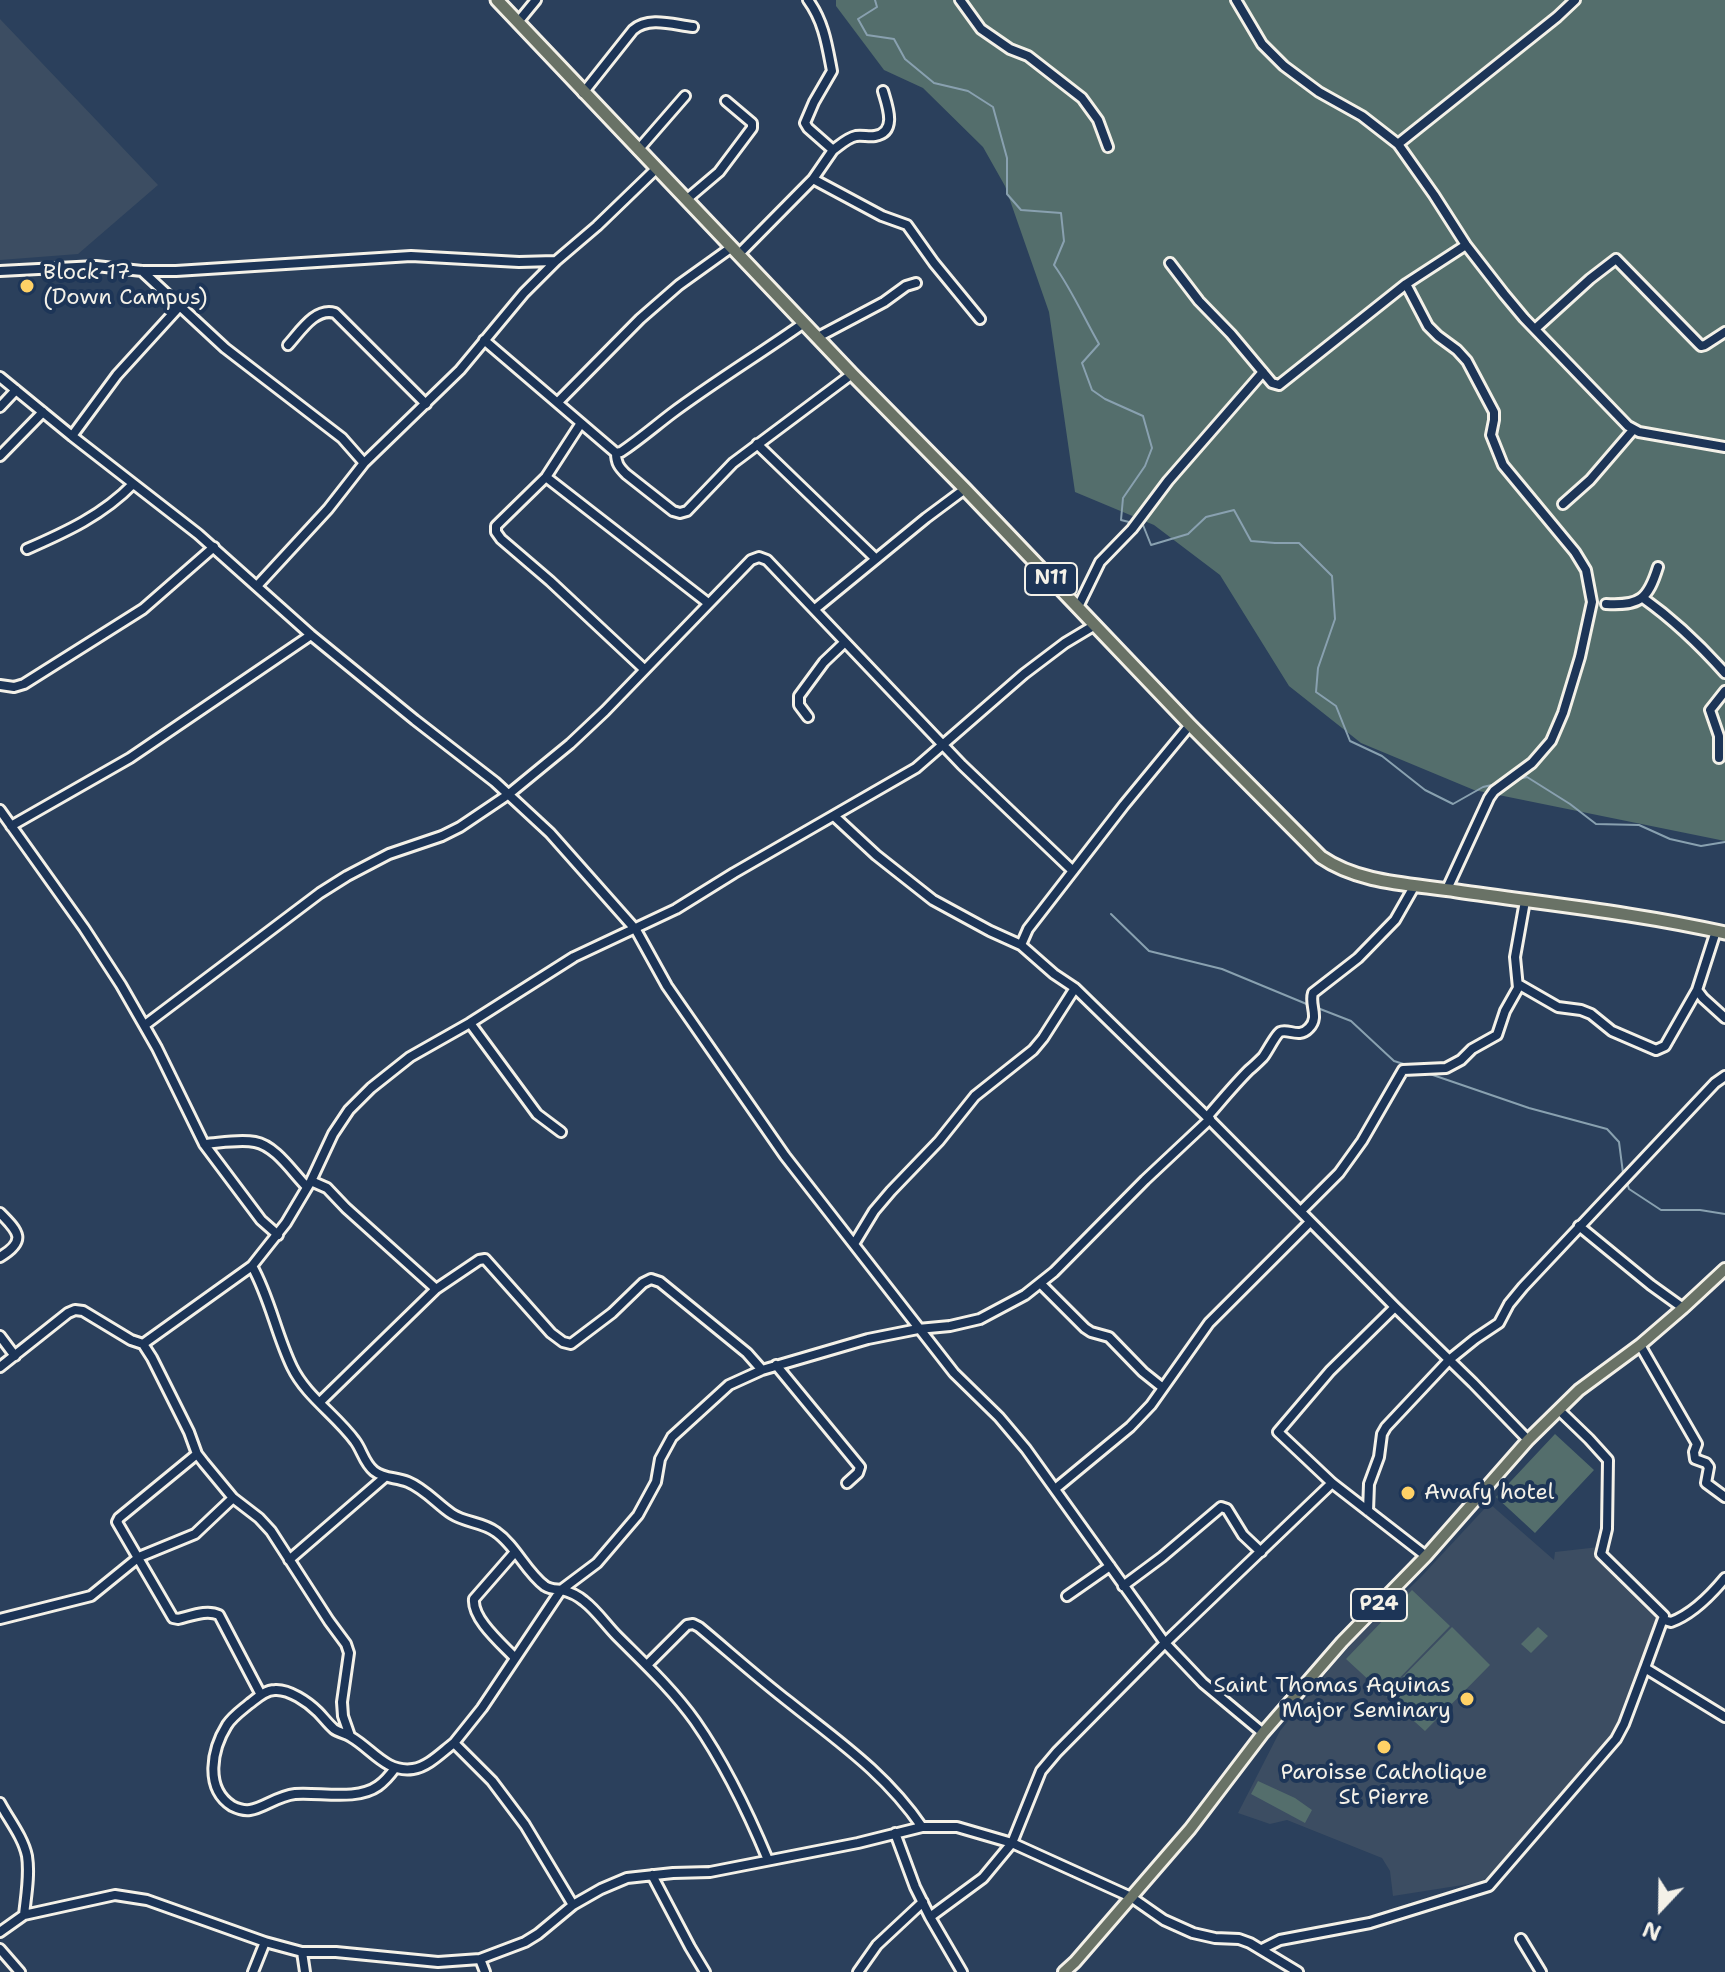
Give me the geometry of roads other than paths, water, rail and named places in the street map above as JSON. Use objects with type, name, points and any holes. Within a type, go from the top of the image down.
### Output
[{"type":"highway","name":"N11","points":[[497,0],[852,374],[1321,857],[1359,875],[1721,932]]},
{"type":"main road","name":"P24","points":[[1064,1972],[1190,1829],[1263,1733],[1342,1642],[1426,1556],[1528,1440],[1579,1390],[1640,1345],[1725,1269]]},
{"type":"street","points":[[518,22],[536,0]]},
{"type":"street","points":[[808,0],[825,31],[832,71],[805,123],[833,150]]},
{"type":"street","points":[[960,0],[981,29],[1010,49],[1028,56],[1082,98],[1098,120],[1108,147]]},
{"type":"street","points":[[1236,0],[1262,44],[1284,66],[1398,144],[1466,245],[1524,318],[1633,430],[1725,447]]},
{"type":"street","points":[[1398,144],[1575,0]]},
{"type":"street","points":[[583,93],[640,24],[648,22],[693,27]]},
{"type":"street","points":[[558,402],[640,319],[679,285],[735,251],[813,179],[833,150],[853,137],[881,134],[887,128],[890,114],[883,91]]},
{"type":"street","points":[[638,150],[685,96]]},
{"type":"street","points":[[686,200],[719,172],[752,128],[752,123],[726,101]]},
{"type":"street","points":[[257,586],[328,509],[364,463],[460,370],[524,293],[656,169]]},
{"type":"street","points":[[813,179],[882,216],[907,225],[980,319]]},
{"type":"street","points":[[1170,263],[1199,301],[1275,385],[1283,383],[1406,284],[1466,245]]},
{"type":"street","points":[[0,271],[96,266],[176,271],[411,256],[556,261]]},
{"type":"street","points":[[1535,329],[1616,259],[1701,346],[1725,332]]},
{"type":"street","points":[[142,271],[225,348],[342,438],[364,463]]},
{"type":"street","points":[[818,337],[916,283]]},
{"type":"street","points":[[1406,284],[1428,326],[1467,361],[1494,412],[1491,435],[1503,465],[1575,552],[1586,570],[1592,602],[1580,657],[1551,741],[1532,763],[1489,798],[1447,889]]},
{"type":"street","points":[[72,436],[117,375],[179,307]]},
{"type":"street","points":[[288,345],[317,313],[327,310],[335,313],[426,404]]},
{"type":"street","points":[[616,453],[650,433],[677,409],[804,323]]},
{"type":"street","points":[[484,340],[616,453],[619,468],[673,511],[680,513],[687,511],[733,463],[852,374]]},
{"type":"street","points":[[1078,607],[1100,562],[1132,529],[1168,481],[1263,372]]},
{"type":"street","points":[[0,377],[214,547],[311,635],[509,794],[550,833],[636,930],[667,986],[785,1156],[954,1373],[999,1417],[1055,1489],[1165,1643],[1203,1683],[1263,1733]]},
{"type":"street","points":[[0,407],[16,390]]},
{"type":"street","points":[[0,456],[43,412]]},
{"type":"street","points":[[581,423],[546,477],[496,526],[496,532],[644,669]]},
{"type":"street","points":[[1563,504],[1590,480],[1633,430]]},
{"type":"street","points":[[757,444],[876,559]]},
{"type":"street","points":[[546,477],[708,603]]},
{"type":"street","points":[[27,549],[79,526],[133,484]]},
{"type":"street","points":[[815,609],[965,489]]},
{"type":"street","points":[[0,685],[14,687],[24,684],[143,609],[214,547]]},
{"type":"street","points":[[145,1025],[320,893],[389,854],[460,827],[509,794],[605,711],[751,560],[759,557],[767,560],[943,745],[1073,871]]},
{"type":"street","points":[[1606,604],[1624,605],[1643,598],[1658,567]]},
{"type":"street","points":[[1643,598],[1703,647],[1725,673]]},
{"type":"street","points":[[143,1344],[252,1266],[278,1235],[349,1110],[410,1057],[574,957],[676,909],[916,768],[1024,674],[1095,625]]},
{"type":"street","points":[[11,826],[130,758],[311,635]]},
{"type":"street","points":[[808,717],[799,705],[799,696],[824,662],[845,642]]},
{"type":"street","points":[[1719,758],[1719,736],[1710,710],[1725,691]]},
{"type":"street","points":[[1021,945],[1028,929],[1190,725]]},
{"type":"street","points":[[0,810],[84,928],[145,1025],[204,1144],[261,1220],[278,1235]]},
{"type":"street","points":[[834,816],[876,855],[933,900],[1021,945],[1075,988],[1528,1440]]},
{"type":"street","points":[[395,1768],[376,1788],[364,1792],[294,1794],[276,1798],[252,1810],[241,1810],[229,1803],[213,1781],[220,1737],[231,1719],[272,1690],[287,1692],[315,1709],[337,1731],[350,1736],[386,1765],[395,1768],[417,1769],[454,1743],[482,1708],[561,1590],[597,1563],[638,1515],[656,1482],[660,1459],[672,1437],[729,1385],[776,1365],[868,1339],[980,1319],[1041,1284],[1208,1118],[1267,1052],[1277,1033],[1297,1034],[1308,1030],[1314,1020],[1313,993],[1358,958],[1395,920],[1415,885]]},
{"type":"street","points":[[1301,1211],[1339,1173],[1362,1141],[1402,1072],[1446,1068],[1497,1035],[1518,984],[1515,957],[1525,901]]},
{"type":"street","points":[[1518,984],[1558,1007],[1591,1014],[1612,1031],[1656,1050],[1665,1046],[1697,990],[1721,932]]},
{"type":"street","points":[[854,1244],[883,1201],[939,1141],[975,1096],[1033,1050],[1075,988]]},
{"type":"street","points":[[1697,990],[1725,1018]]},
{"type":"street","points":[[470,1023],[537,1114],[561,1132]]},
{"type":"street","points":[[1368,1511],[1369,1484],[1386,1427],[1449,1360],[1499,1323],[1509,1304],[1579,1226],[1725,1076]]},
{"type":"street","points":[[204,1144],[253,1142],[265,1145],[309,1184],[327,1188],[436,1289]]},
{"type":"street","points":[[0,1213],[14,1227],[17,1235],[13,1250],[0,1257]]},
{"type":"street","points":[[1055,1489],[1130,1427],[1163,1388],[1209,1323],[1310,1222]]},
{"type":"street","points":[[1579,1226],[1683,1308]]},
{"type":"street","points":[[320,1402],[436,1289],[485,1259],[551,1333],[563,1342],[571,1344],[651,1279],[660,1282],[730,1339],[762,1370]]},
{"type":"street","points":[[252,1266],[265,1291],[292,1367],[299,1379],[355,1441],[367,1464],[385,1477],[413,1484],[453,1515],[496,1532],[547,1587],[583,1600],[647,1665],[694,1719],[723,1765],[768,1860]]},
{"type":"street","points":[[1041,1284],[1085,1328],[1109,1337],[1163,1388]]},
{"type":"street","points":[[1395,1307],[1330,1371],[1279,1429],[1280,1435],[1332,1483],[1426,1556]]},
{"type":"street","points":[[0,1367],[75,1310],[83,1311],[143,1344],[189,1432],[197,1454],[233,1498],[271,1531],[346,1644],[349,1653],[342,1702],[350,1736]]},
{"type":"street","points":[[0,1336],[15,1356]]},
{"type":"street","points":[[1640,1345],[1697,1444],[1695,1459],[1709,1467],[1706,1483],[1725,1497]]},
{"type":"street","points":[[776,1365],[860,1467],[847,1483]]},
{"type":"street","points":[[1262,1949],[1280,1940],[1370,1923],[1492,1884],[1620,1732],[1664,1616],[1601,1554],[1607,1529],[1608,1460],[1559,1410]]},
{"type":"street","points":[[197,1454],[117,1522],[173,1618],[208,1612],[219,1615],[261,1695]]},
{"type":"street","points":[[289,1560],[385,1477]]},
{"type":"street","points":[[930,1917],[983,1878],[1012,1843],[1041,1771],[1057,1752],[1332,1483]]},
{"type":"street","points":[[0,1619],[91,1596],[139,1557],[195,1534],[233,1498]]},
{"type":"street","points":[[1123,1586],[1221,1507],[1227,1509],[1243,1535],[1261,1552]]},
{"type":"street","points":[[515,1552],[474,1599],[473,1607],[477,1616],[515,1658]]},
{"type":"street","points":[[1067,1596],[1110,1566]]},
{"type":"street","points":[[1664,1620],[1671,1622],[1679,1619],[1704,1600],[1725,1578]]},
{"type":"street","points":[[647,1665],[687,1625],[699,1627],[860,1757],[898,1794],[922,1827]]},
{"type":"street","points":[[1645,1668],[1725,1717]]},
{"type":"street","points":[[454,1743],[501,1792],[525,1825],[573,1905]]},
{"type":"street","points":[[0,1803],[27,1856],[24,1915]]},
{"type":"street","points":[[0,1932],[24,1915],[115,1895],[198,1917],[302,1952],[336,1952],[438,1962],[480,1959],[525,1942],[573,1905],[627,1878],[710,1872],[922,1827],[957,1827],[1012,1843],[1131,1897],[1164,1920],[1193,1933],[1239,1939],[1262,1949],[1298,1972]]},
{"type":"street","points":[[895,1833],[930,1917],[962,1972]]},
{"type":"street","points":[[652,1875],[705,1972]]},
{"type":"street","points":[[858,1972],[877,1945],[923,1902]]},
{"type":"street","points":[[1521,1939],[1541,1972]]},
{"type":"street","points":[[253,1972],[265,1942]]},
{"type":"street","points":[[0,1949],[20,1972]]},
{"type":"street","points":[[302,1952],[305,1972]]},
{"type":"street","points":[[480,1959],[485,1972]]},
{"type":"waterway","points":[[875,0],[877,7],[858,19],[867,35],[894,39],[905,59],[934,83],[968,91],[993,107],[1007,158],[1007,194],[1021,210],[1061,213],[1064,241],[1054,265],[1099,344],[1082,363],[1092,390],[1143,416],[1152,448],[1145,466],[1123,498],[1121,520],[1133,523]]},
{"type":"waterway","points":[[1139,524],[1143,525],[1151,545],[1188,534],[1206,517],[1234,510],[1251,541],[1299,543],[1332,576],[1335,619],[1318,668],[1316,692],[1336,706],[1350,741],[1382,756],[1425,790],[1453,804],[1483,787],[1496,784]]},
{"type":"waterway","points":[[1514,780],[1527,777],[1596,824],[1639,825],[1670,839],[1701,846],[1725,842]]},
{"type":"waterway","points":[[1111,914],[1149,951],[1222,969],[1309,1005]]},
{"type":"waterway","points":[[1315,1007],[1351,1021],[1394,1061],[1410,1066]]},
{"type":"waterway","points":[[1427,1073],[1529,1108],[1607,1129],[1619,1142],[1623,1173]]},
{"type":"waterway","points":[[1627,1183],[1629,1189],[1661,1210],[1700,1210],[1725,1214]]},
{"type":"place","name":"Block 17 (Down Campus)","points":[[27,286]]},
{"type":"place","name":"Awafy hotel","points":[[1408,1493]]},
{"type":"place","name":"Saint Thomas Aquinas Major Seminary","points":[[1467,1699]]},
{"type":"place","name":"Paroisse Catholique St Pierre","points":[[1384,1747]]}]
